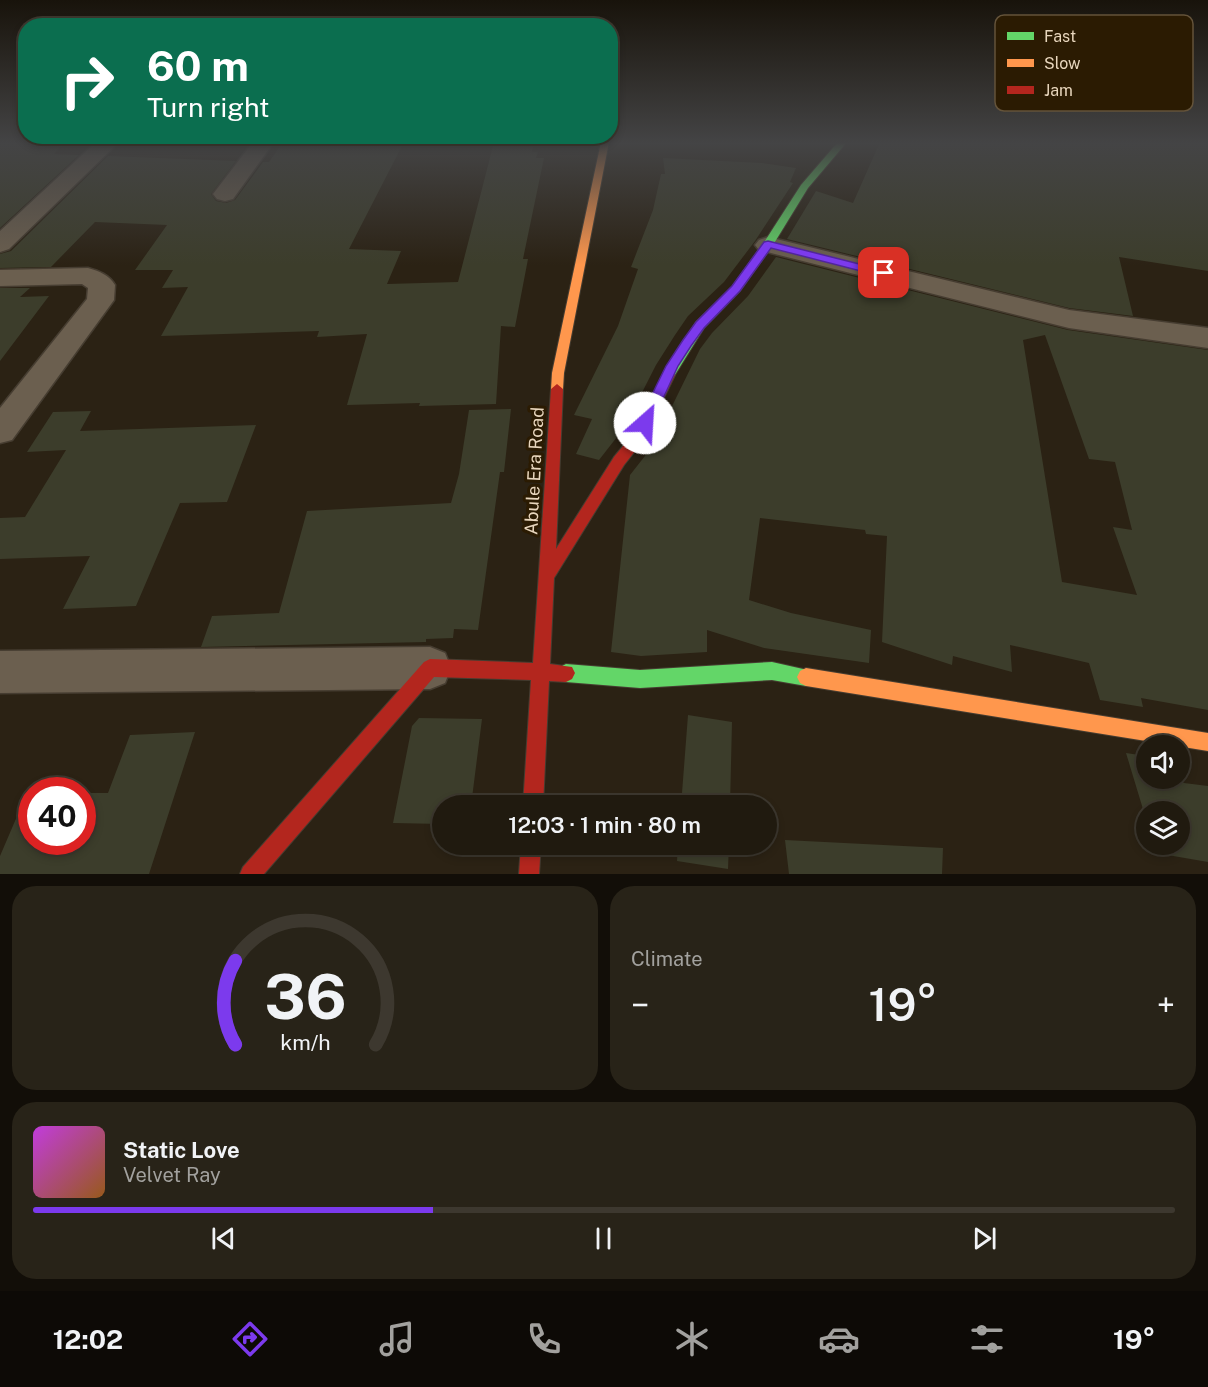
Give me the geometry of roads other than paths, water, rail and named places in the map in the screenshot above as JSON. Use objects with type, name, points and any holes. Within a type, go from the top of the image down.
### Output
[{"type":"street","points":[[0,244],[65,183]]},
{"type":"street","points":[[225,194],[233,183]]},
{"type":"street","name":"Abule Era Road","points":[[534,795],[558,373],[597,183]]},
{"type":"street","points":[[547,576],[619,461],[638,437],[687,343],[700,325],[736,289],[808,183]]},
{"type":"street","points":[[768,244],[1069,319],[1208,338]]},
{"type":"street","points":[[0,278],[88,276],[102,285],[100,300],[0,431]]},
{"type":"street","points":[[250,874],[430,668]]},
{"type":"street","points":[[0,672],[430,668],[541,670],[640,679],[772,671],[1208,742]]},
{"type":"street","points":[[529,874],[530,855]]}]
